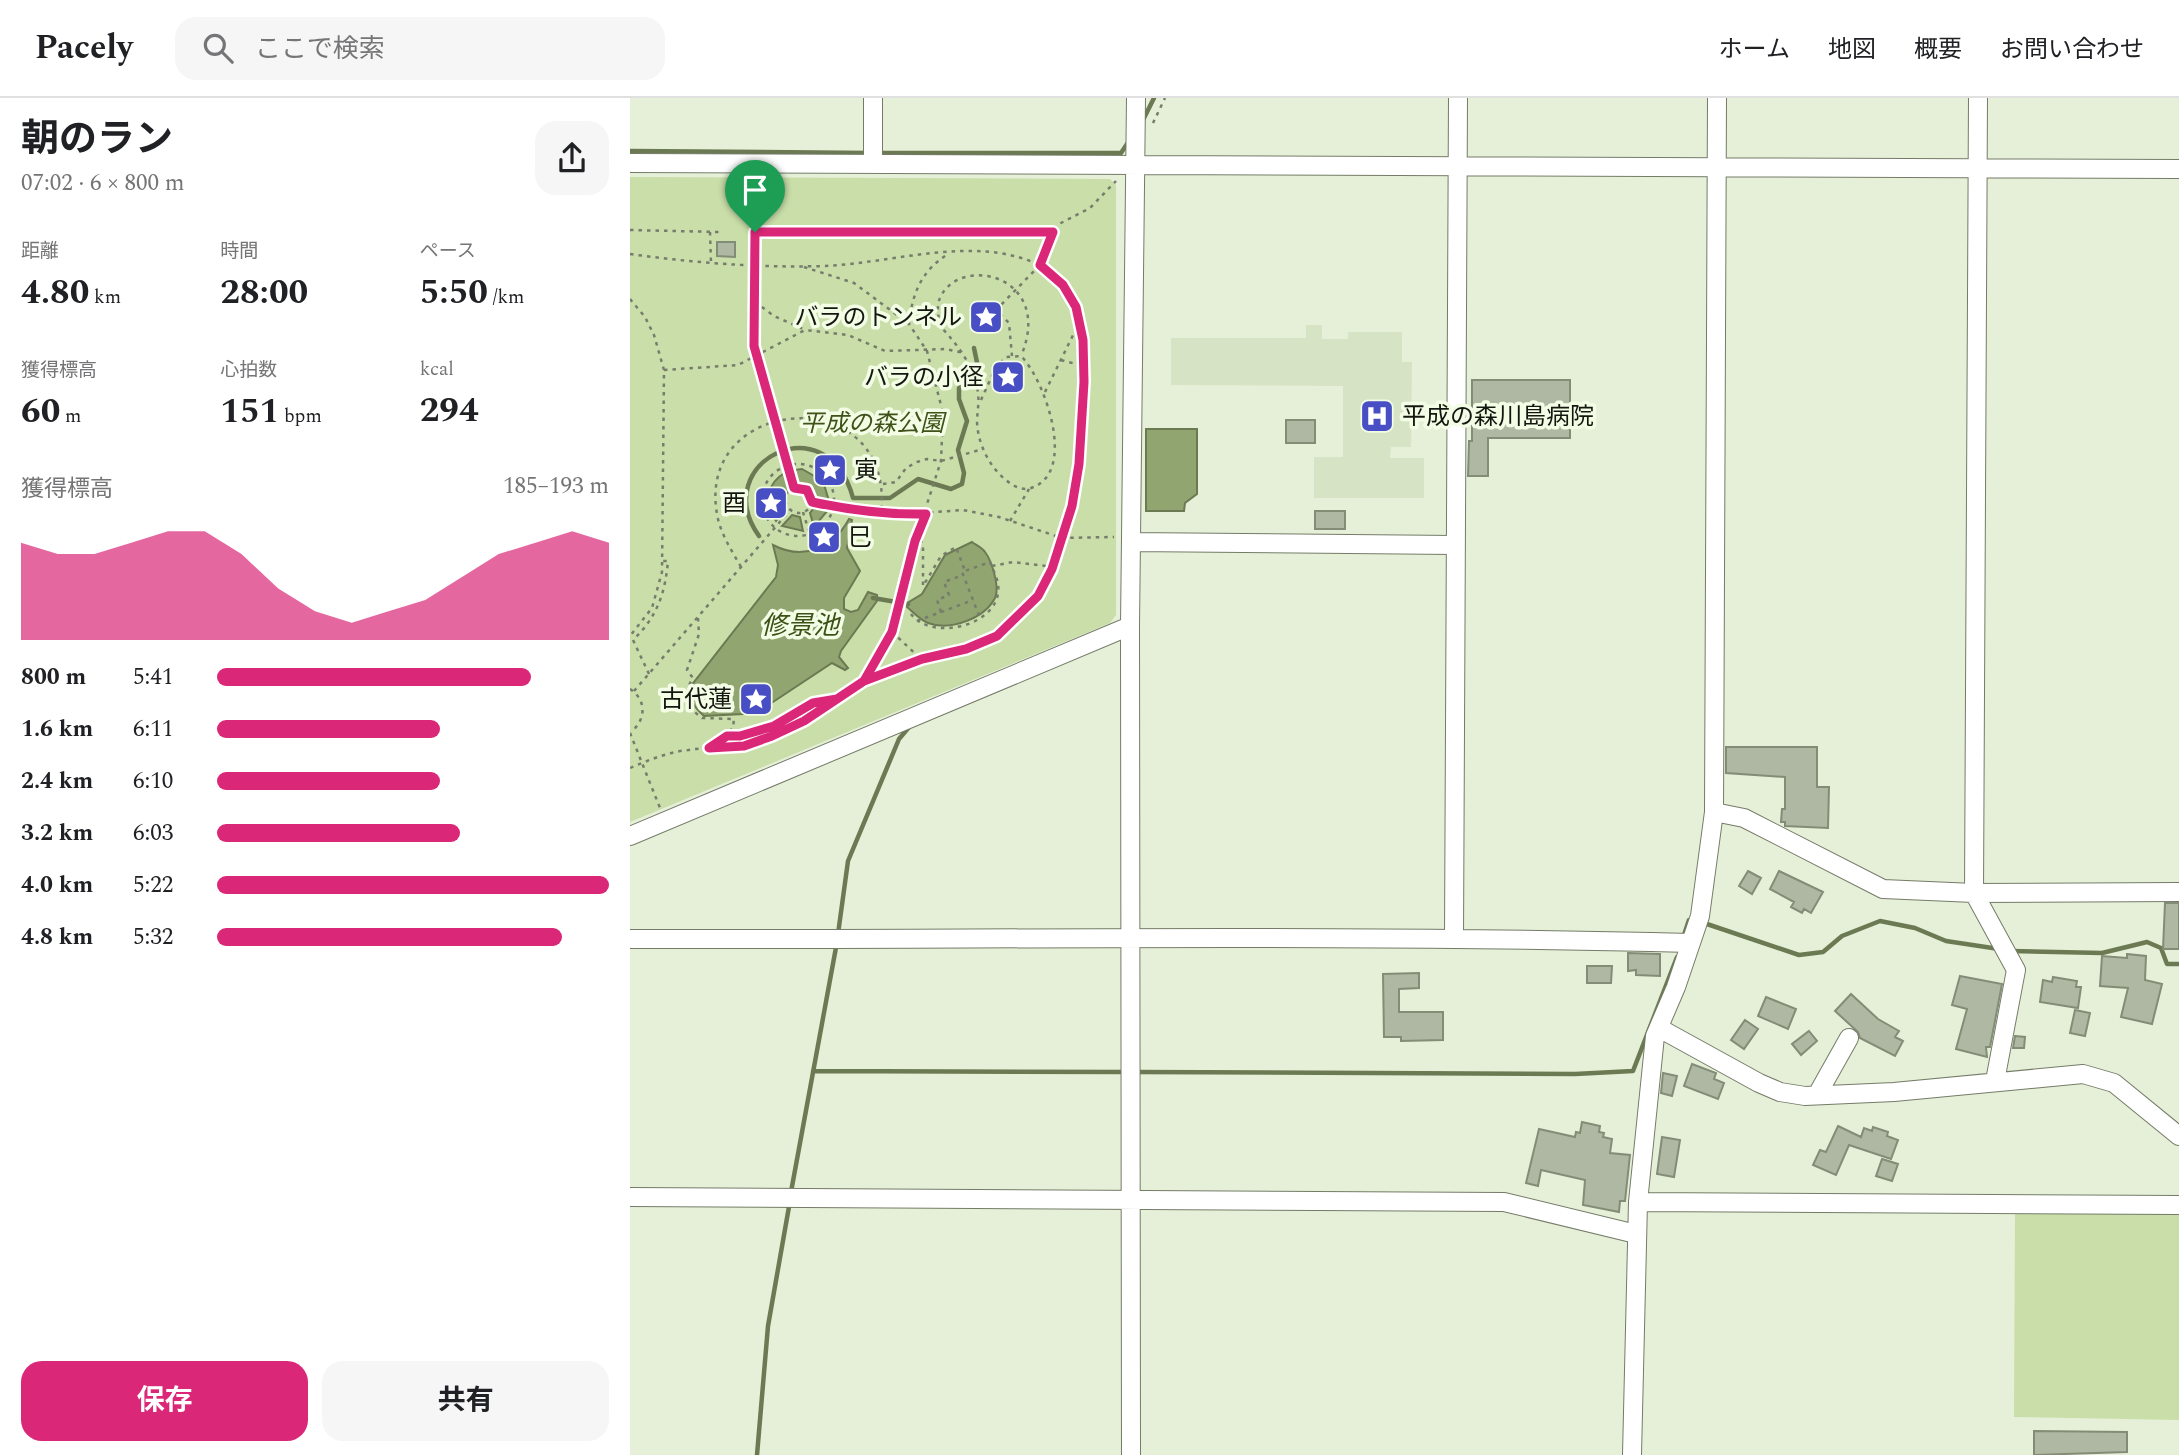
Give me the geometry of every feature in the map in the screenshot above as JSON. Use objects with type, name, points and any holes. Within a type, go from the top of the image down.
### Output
[{"type":"street","points":[[873,98],[873,164]]},
{"type":"street","points":[[1131,1455],[1130,626],[1125,539],[1136,98]]},
{"type":"street","points":[[1454,937],[1458,98]]},
{"type":"street","points":[[1632,1455],[1636,1234],[1655,1036],[1691,943],[1706,881],[1714,812],[1717,98]]},
{"type":"street","points":[[1978,98],[1974,893],[2016,970],[1995,1081]]},
{"type":"street","points":[[630,163],[1458,164],[2179,169]]},
{"type":"street","points":[[1125,539],[1454,545]]},
{"type":"street","points":[[630,836],[1130,626]]},
{"type":"street","points":[[1714,812],[1744,818],[1883,889],[1974,893],[2179,892]]},
{"type":"street","points":[[630,939],[1131,940],[1454,937],[1691,943]]},
{"type":"street","points":[[1659,1028],[1780,1093],[1817,1096],[1894,1092],[2083,1074],[2114,1083],[2179,1136]]},
{"type":"street","points":[[1817,1096],[1849,1038]]},
{"type":"street","points":[[630,1198],[1504,1202],[1636,1234]]},
{"type":"street","points":[[1638,1202],[2179,1205]]},
{"type":"path","points":[[1136,126],[1150,126],[1165,98]]},
{"type":"path","points":[[764,175],[764,207],[755,207],[756,356],[794,488]]},
{"type":"path","points":[[1012,356],[1009,323],[996,310],[1040,265],[1053,232],[1061,223],[1090,208],[1116,181]]},
{"type":"path","points":[[630,230],[720,232]]},
{"type":"path","points":[[710,232],[711,265]]},
{"type":"path","points":[[755,232],[1053,232]]},
{"type":"path","points":[[630,254],[711,265],[755,267],[875,262],[981,250],[1007,254],[1040,265],[1063,285],[1076,307],[1083,366],[1079,464],[1062,538],[1038,596],[997,636],[966,649],[922,659],[864,681],[772,736],[744,746],[666,754],[630,768]]},
{"type":"path","points":[[909,324],[914,292],[930,269],[951,252]]},
{"type":"path","points":[[801,266],[855,284],[909,324],[927,351],[943,413],[941,461],[892,632],[864,681]]},
{"type":"path","points":[[981,400],[964,353],[939,325],[938,307],[945,291],[965,278],[980,276],[997,278],[1016,290],[1030,316],[1029,335],[1021,356]]},
{"type":"path","points":[[630,299],[654,335],[664,370],[662,562],[659,588],[652,608],[630,636]]},
{"type":"path","points":[[755,302],[774,316],[805,330],[848,335],[885,351],[946,349],[964,353]]},
{"type":"path","points":[[1045,392],[1079,323]]},
{"type":"path","points":[[664,370],[738,365],[805,330]]},
{"type":"path","points":[[1010,521],[1029,489],[1042,482],[1052,466],[1054,443],[1045,392],[1034,369],[1021,356],[1012,356],[1006,357],[996,367],[981,400],[977,421],[983,449],[1005,479],[1016,487],[1029,489]]},
{"type":"path","points":[[1061,360],[1083,366]]},
{"type":"path","points":[[741,567],[724,537],[718,518],[718,480],[734,447],[749,433],[773,421],[804,416],[841,428],[866,449],[883,484],[881,513]]},
{"type":"path","points":[[883,484],[896,482],[906,468],[917,462],[927,459],[941,461],[983,449]]},
{"type":"path","points":[[799,463],[822,472],[835,494],[830,519],[810,535],[786,534],[775,528],[762,507],[762,494],[775,472],[786,466],[799,463]]},
{"type":"path","points":[[794,488],[807,490],[812,502]]},
{"type":"path","points":[[791,509],[787,495],[794,488]]},
{"type":"path","points":[[812,502],[881,513],[926,514],[963,510],[1010,521],[1062,538],[1125,539]]},
{"type":"path","points":[[803,512],[812,502]]},
{"type":"path","points":[[662,813],[630,733],[637,728],[643,710],[632,690],[649,674],[791,509]]},
{"type":"path","points":[[791,509],[803,512]]},
{"type":"path","points":[[803,512],[810,535]]},
{"type":"path","points":[[919,531],[923,547],[923,586],[941,556],[956,547],[980,618]]},
{"type":"path","points":[[941,612],[937,600],[949,595],[944,582],[991,564],[1013,562],[1046,566],[1055,559]]},
{"type":"path","points":[[649,674],[633,640],[646,627],[662,601],[668,561],[662,562]]},
{"type":"path","points":[[911,614],[917,622],[939,629],[980,618],[998,594],[998,583],[991,564]]},
{"type":"path","points":[[917,622],[973,600]]},
{"type":"path","points":[[698,618],[699,634],[687,670],[694,678],[687,698],[690,707],[702,718],[734,719],[733,728],[727,736],[709,748]]},
{"type":"path","points":[[892,632],[922,659]]},
{"type":"path","points":[[727,736],[758,732],[791,718],[813,703],[837,699]]},
{"type":"shaded area","name":"平成の森川島病院","points":[[1306,325],[1322,325],[1322,339],[1348,339],[1348,332],[1402,332],[1402,362],[1412,362],[1411,447],[1391,447],[1390,458],[1424,458],[1424,498],[1314,498],[1314,457],[1343,457],[1343,386],[1171,385],[1171,338],[1306,338]]},
{"type":"green space","name":"平成の森公園","points":[[630,177],[1110,179],[1116,185],[1116,615],[1110,623],[630,822]]},
{"type":"green space","points":[[2179,1213],[2179,1420],[2014,1417],[2015,1214]]},
{"type":"water","points":[[1146,429],[1197,429],[1197,494],[1185,503],[1184,511],[1146,511]]},
{"type":"water","points":[[802,469],[823,481],[829,501],[815,499],[809,488],[799,485],[794,470]]},
{"type":"water","points":[[786,472],[792,487],[783,499],[786,509],[776,521],[769,507],[769,494],[774,482]]},
{"type":"water","points":[[814,508],[828,510],[814,527],[810,513]]},
{"type":"water","points":[[792,515],[800,517],[803,531],[782,526]]},
{"type":"water","name":"修景池","points":[[849,519],[852,520],[847,548],[860,571],[844,598],[844,609],[851,612],[858,610],[868,592],[877,595],[877,601],[841,651],[839,657],[848,668],[845,670],[832,663],[770,704],[765,697],[750,694],[743,714],[704,716],[693,703],[691,686],[776,577],[778,565],[773,545],[796,552],[817,549],[835,538]]},
{"type":"water","points":[[972,542],[984,551],[990,562],[996,581],[995,598],[983,612],[966,621],[937,625],[922,620],[907,607],[909,602],[922,594],[945,555]]},
{"type":"building","points":[[717,242],[735,242],[735,257],[717,256]]},
{"type":"building","points":[[1472,380],[1570,380],[1570,438],[1488,438],[1488,476],[1468,476],[1469,441],[1472,441]]},
{"type":"building","points":[[1286,420],[1315,420],[1315,443],[1286,443]]},
{"type":"building","points":[[1315,511],[1345,511],[1345,529],[1315,529]]},
{"type":"building","points":[[1726,747],[1817,747],[1817,787],[1829,787],[1828,828],[1785,826],[1785,822],[1781,822],[1782,809],[1785,809],[1785,777],[1726,773]]},
{"type":"building","points":[[1748,871],[1761,878],[1752,894],[1739,886]]},
{"type":"building","points":[[1779,871],[1823,892],[1811,913],[1804,909],[1802,913],[1791,907],[1794,902],[1770,889]]},
{"type":"building","points":[[2165,903],[2179,903],[2179,949],[2163,949]]},
{"type":"building","points":[[1628,953],[1660,954],[1660,976],[1636,975],[1636,970],[1628,971]]},
{"type":"building","points":[[2127,954],[2146,956],[2145,980],[2162,984],[2152,1024],[2121,1017],[2128,988],[2100,986],[2102,956],[2127,958]]},
{"type":"building","points":[[1587,966],[1612,966],[1611,983],[1587,983]]},
{"type":"building","points":[[1419,973],[1419,988],[1399,989],[1399,1012],[1443,1012],[1443,1040],[1401,1041],[1401,1037],[1384,1037],[1383,974]]},
{"type":"building","points":[[1960,976],[2002,984],[1990,1047],[1986,1047],[1987,1057],[1956,1049],[1967,1009],[1952,1005]]},
{"type":"building","points":[[2053,977],[2077,981],[2076,987],[2081,987],[2078,1008],[2040,1002],[2043,980],[2052,982]]},
{"type":"building","points":[[1851,994],[1878,1019],[1899,1031],[1895,1037],[1903,1041],[1895,1056],[1860,1038],[1858,1032],[1835,1011]]},
{"type":"building","points":[[1766,997],[1796,1009],[1788,1029],[1758,1016]]},
{"type":"building","points":[[2075,1010],[2090,1013],[2085,1036],[2070,1033]]},
{"type":"building","points":[[1745,1020],[1758,1029],[1744,1049],[1731,1040]]},
{"type":"building","points":[[1809,1031],[1817,1041],[1801,1055],[1792,1044]]},
{"type":"building","points":[[2015,1036],[2025,1037],[2024,1048],[2013,1048]]},
{"type":"building","points":[[1692,1064],[1716,1073],[1714,1079],[1724,1083],[1718,1099],[1684,1086]]},
{"type":"building","points":[[1663,1073],[1677,1076],[1672,1096],[1661,1093]]},
{"type":"building","points":[[1582,1122],[1600,1126],[1599,1132],[1604,1133],[1603,1137],[1612,1139],[1610,1153],[1630,1155],[1625,1201],[1620,1201],[1619,1212],[1583,1205],[1585,1180],[1541,1170],[1538,1186],[1526,1183],[1539,1129],[1575,1137],[1576,1132],[1580,1133]]},
{"type":"building","points":[[1838,1126],[1861,1137],[1864,1128],[1872,1131],[1873,1127],[1888,1132],[1887,1136],[1898,1140],[1891,1159],[1849,1145],[1836,1175],[1813,1165],[1820,1150],[1826,1152]]},
{"type":"building","points":[[1662,1137],[1680,1140],[1674,1177],[1657,1174]]},
{"type":"building","points":[[1882,1159],[1898,1164],[1892,1181],[1876,1176]]},
{"type":"building","points":[[2034,1431],[2127,1432],[2127,1452],[2034,1455]]},
{"type":"waterway","points":[[1142,122],[1154,98]]},
{"type":"waterway","points":[[878,153],[1121,153],[1129,141]]},
{"type":"waterway","points":[[630,151],[870,153]]},
{"type":"waterway","points":[[759,536],[747,509],[748,486],[759,466],[777,453],[798,448],[820,453],[839,469],[853,498],[890,498],[918,479],[951,489],[962,484],[964,473],[958,450],[967,421],[959,399],[959,388],[979,372],[974,348]]},
{"type":"waterway","points":[[873,598],[908,604]]},
{"type":"waterway","points":[[838,934],[848,861],[899,739],[910,726]]},
{"type":"waterway","points":[[1683,938],[1689,920],[1692,920]]},
{"type":"waterway","points":[[1701,922],[1799,955],[1823,952],[1842,936],[1880,921],[1915,928],[1946,941],[1999,949]]},
{"type":"waterway","points":[[791,1192],[837,942]]},
{"type":"waterway","points":[[2011,951],[2102,953],[2147,942],[2161,948],[2167,964],[2179,964]]},
{"type":"waterway","points":[[1135,1072],[1575,1074],[1633,1071],[1677,957]]},
{"type":"waterway","points":[[813,1071],[1126,1072]]},
{"type":"waterway","points":[[757,1455],[768,1326],[790,1201]]},
{"type":"place","name":"バラのトンネル","points":[[986,317]]},
{"type":"place","name":"バラの小径","points":[[1008,377]]},
{"type":"place","name":"平成の森川島病院","points":[[1377,416]]},
{"type":"place","name":"寅","points":[[830,470]]},
{"type":"place","name":"酉","points":[[771,503]]},
{"type":"place","name":"巳","points":[[824,537]]},
{"type":"place","name":"古代蓮","points":[[756,699]]},
{"type":"route","points":[[755,232],[754,346],[794,488],[807,490],[812,502],[834,507],[897,515],[926,514],[915,541],[892,632],[864,681],[804,721],[772,736],[744,746],[709,748],[727,736],[740,736],[774,726],[813,703],[837,699],[864,681],[922,659],[966,649],[997,636],[1038,596],[1052,569],[1072,506],[1083,425],[1083,340],[1076,307],[1063,285],[1040,265],[1047,241],[1053,232],[755,232]]}]
